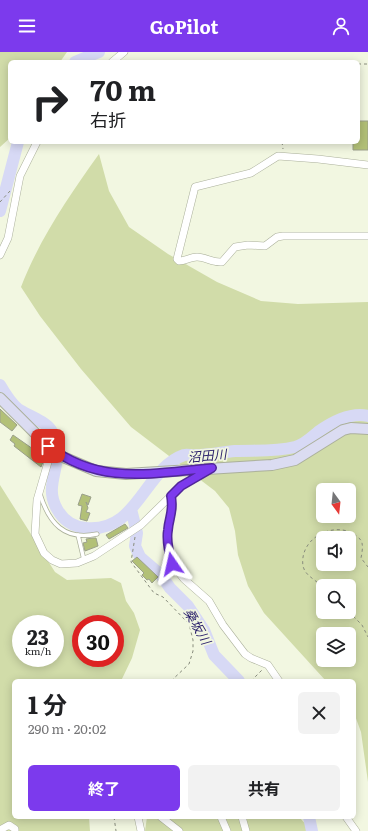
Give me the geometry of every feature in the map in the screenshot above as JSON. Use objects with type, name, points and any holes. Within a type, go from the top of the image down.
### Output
[{"type":"main road","points":[[0,398],[39,437],[63,458],[96,471],[126,474],[286,462],[304,455],[343,430],[351,428],[368,429]]},
{"type":"street","points":[[114,60],[124,52]]},
{"type":"street","points":[[0,255],[8,238],[17,187],[26,162],[36,144]]},
{"type":"street","points":[[368,165],[284,156],[273,158],[251,174],[194,187],[177,259],[179,261],[198,257],[217,263],[222,262],[235,247],[248,244],[265,246],[277,237],[283,236],[368,236]]},
{"type":"street","points":[[39,437],[48,462],[37,500],[35,534],[44,553],[52,560],[61,564],[77,563],[94,556],[134,529],[181,486],[212,468]]},
{"type":"street","points":[[171,496],[173,507],[168,529],[168,541],[172,564],[184,579],[209,601],[223,625],[245,654],[250,658],[268,664],[278,679]]},
{"type":"street","points":[[138,819],[141,831]]},
{"type":"street","points":[[164,819],[179,831]]},
{"type":"street","points":[[222,819],[227,831]]},
{"type":"street","points":[[243,819],[246,831]]},
{"type":"street","points":[[347,819],[356,831]]},
{"type":"street","points":[[0,830],[9,825],[15,829],[15,831]]},
{"type":"lane","points":[[40,493],[44,505],[54,524],[68,533],[78,535],[97,534]]},
{"type":"lane","points":[[78,535],[84,560]]},
{"type":"path","points":[[282,144],[284,156]]},
{"type":"path","points":[[0,202],[7,193],[17,187]]},
{"type":"path","points":[[134,529],[131,562],[154,593],[164,597],[189,624],[193,640],[193,651],[188,664],[173,679]]},
{"type":"path","points":[[316,583],[306,574],[303,567],[306,552],[316,536],[324,531],[337,529],[349,531],[358,537],[362,542],[361,558],[368,567]]},
{"type":"path","points":[[356,619],[362,625],[368,637]]},
{"type":"path","points":[[253,679],[268,664]]},
{"type":"path","points":[[114,819],[116,831]]},
{"type":"green space","points":[[0,52],[67,52],[61,60],[8,60],[8,140],[0,147]]},
{"type":"green space","points":[[99,154],[109,191],[129,227],[168,254],[217,282],[261,301],[298,304],[368,302],[368,782],[361,732],[356,718],[356,679],[324,679],[264,613],[248,586],[238,555],[235,531],[229,508],[215,491],[131,427],[81,369],[40,316],[21,287],[37,251],[56,218]]},
{"type":"green space","points":[[0,485],[55,572],[67,580],[111,578],[121,583],[126,601],[134,613],[140,630],[132,658],[122,679],[12,679],[12,819],[89,819],[90,831],[0,831]]},
{"type":"green space","points":[[147,819],[301,819],[312,831],[145,831]]},
{"type":"building","points":[[360,121],[368,121],[368,150],[353,150],[353,144],[360,144]]},
{"type":"building","points":[[0,409],[17,425],[12,431],[0,422]]},
{"type":"building","points":[[13,435],[33,449],[41,457],[43,462],[41,467],[14,446],[15,444],[10,440]]},
{"type":"building","points":[[82,494],[91,497],[88,505],[86,502],[88,508],[86,512],[90,513],[87,521],[80,519],[82,506],[78,505]]},
{"type":"building","points":[[125,524],[128,528],[109,539],[106,535]]},
{"type":"building","points":[[96,538],[98,546],[85,551],[83,543],[87,542],[86,539]]},
{"type":"building","points":[[137,557],[158,577],[152,583],[149,579],[147,580],[142,575],[144,573],[132,561]]},
{"type":"waterway","points":[[80,60],[99,52]]},
{"type":"waterway","points":[[0,211],[17,144]]},
{"type":"waterway","name":"沼田川","points":[[0,385],[10,401],[18,409],[40,421],[51,430],[56,441],[57,452],[57,462],[52,490],[53,499],[57,509],[65,520],[77,526],[86,528],[104,527],[118,521],[140,499],[159,473],[170,462],[184,455],[206,455],[235,451],[288,449],[304,443],[323,428],[335,421],[355,415],[368,416]]},
{"type":"waterway","name":"桑坂川","points":[[131,509],[137,533],[135,546],[140,557],[161,575],[170,588],[188,606],[204,630],[214,655],[237,679]]},
{"type":"waterway","name":"桑坂川","points":[[309,819],[312,831]]},
{"type":"route","points":[[48,446],[63,458],[72,462],[96,471],[115,474],[212,468],[188,481],[171,496],[173,507],[168,529],[168,550],[172,564]]}]
